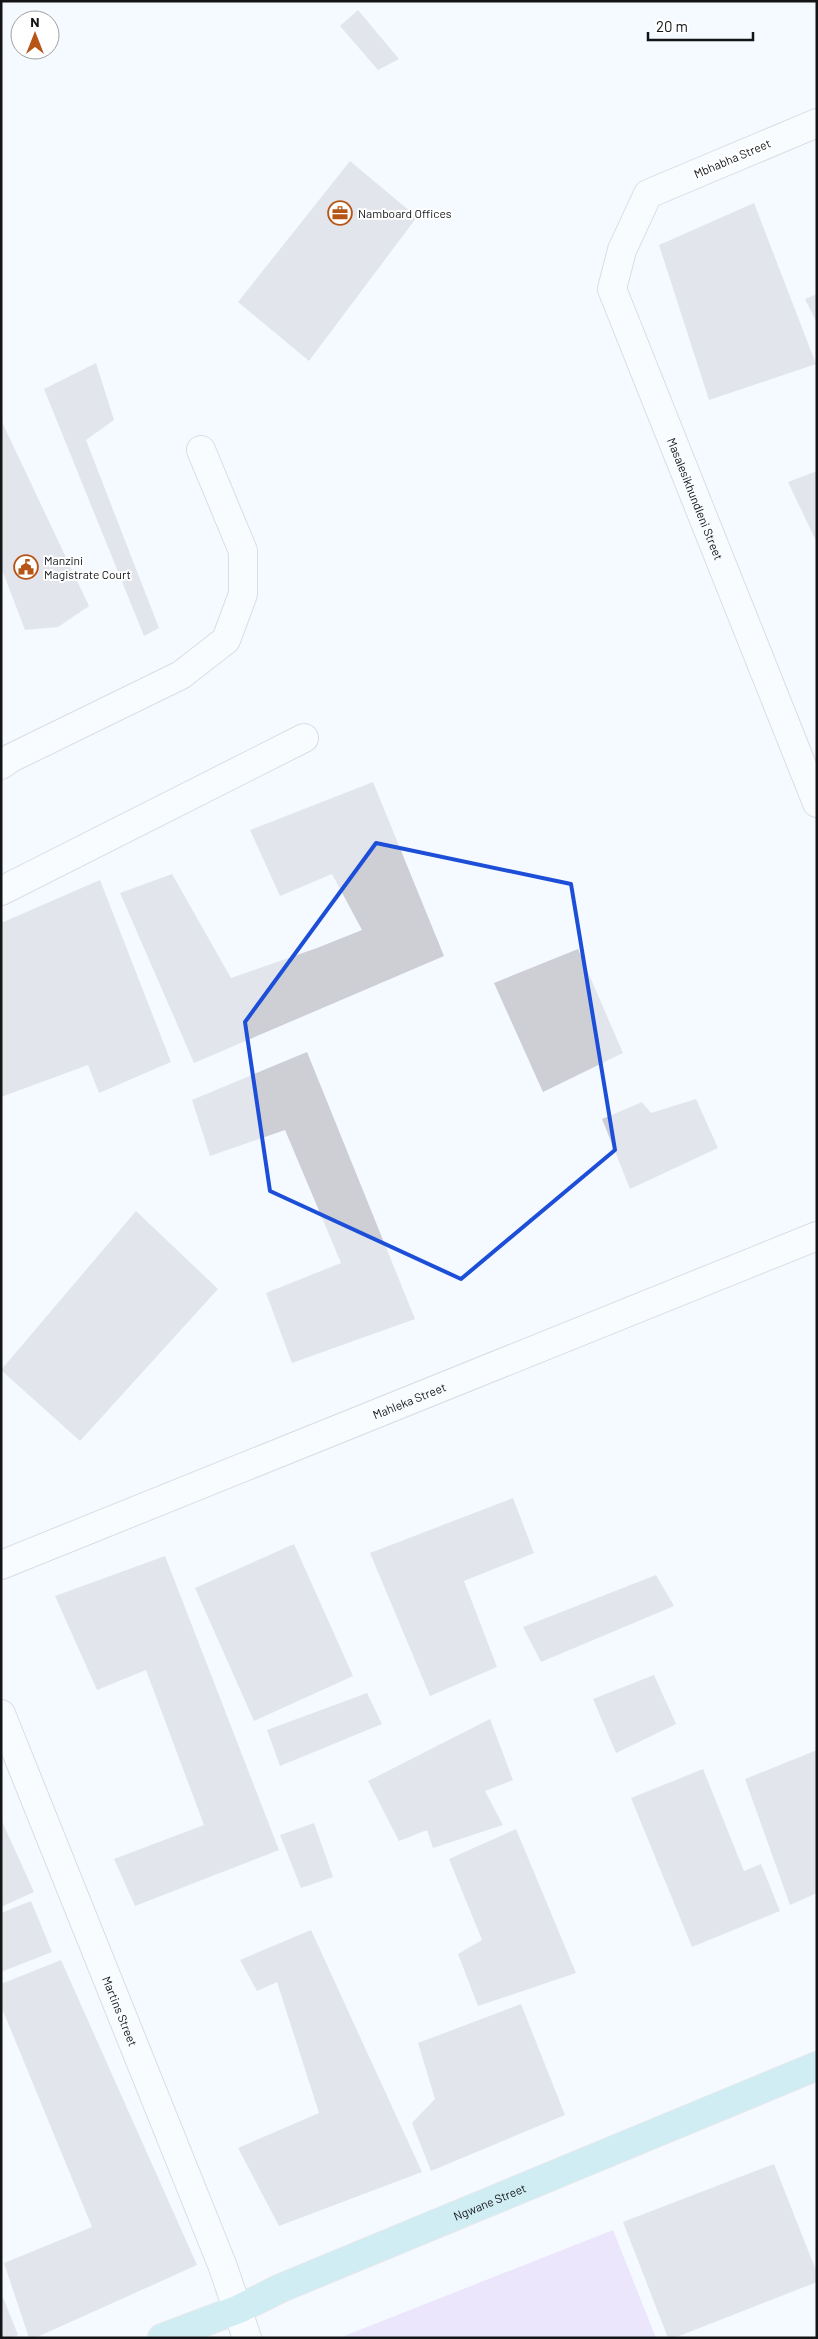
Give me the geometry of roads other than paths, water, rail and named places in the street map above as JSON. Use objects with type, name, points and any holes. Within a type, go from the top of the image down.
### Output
[{"type":"main road","name":"Ngwane Street","points":[[162,2338],[239,2309],[300,2281],[817,2066]]},
{"type":"street","name":"Mbhabha Street","points":[[648,194],[817,123]]},
{"type":"street","name":"Masalesikhundleni Street","points":[[648,194],[622,250],[612,290],[817,803]]},
{"type":"street","points":[[1,765],[11,758],[181,675],[226,640],[243,594],[243,551],[201,450]]},
{"type":"street","points":[[1,891],[304,738]]},
{"type":"street","name":"Mahleka Street","points":[[1,1565],[817,1236]]},
{"type":"street","name":"Martins Street","points":[[1,1714],[239,2309],[247,2338]]},
{"type":"place","name":"Namboard Offices","points":[[340,213]]},
{"type":"place","name":"Manzini Magistrate Court","points":[[26,567]]}]
